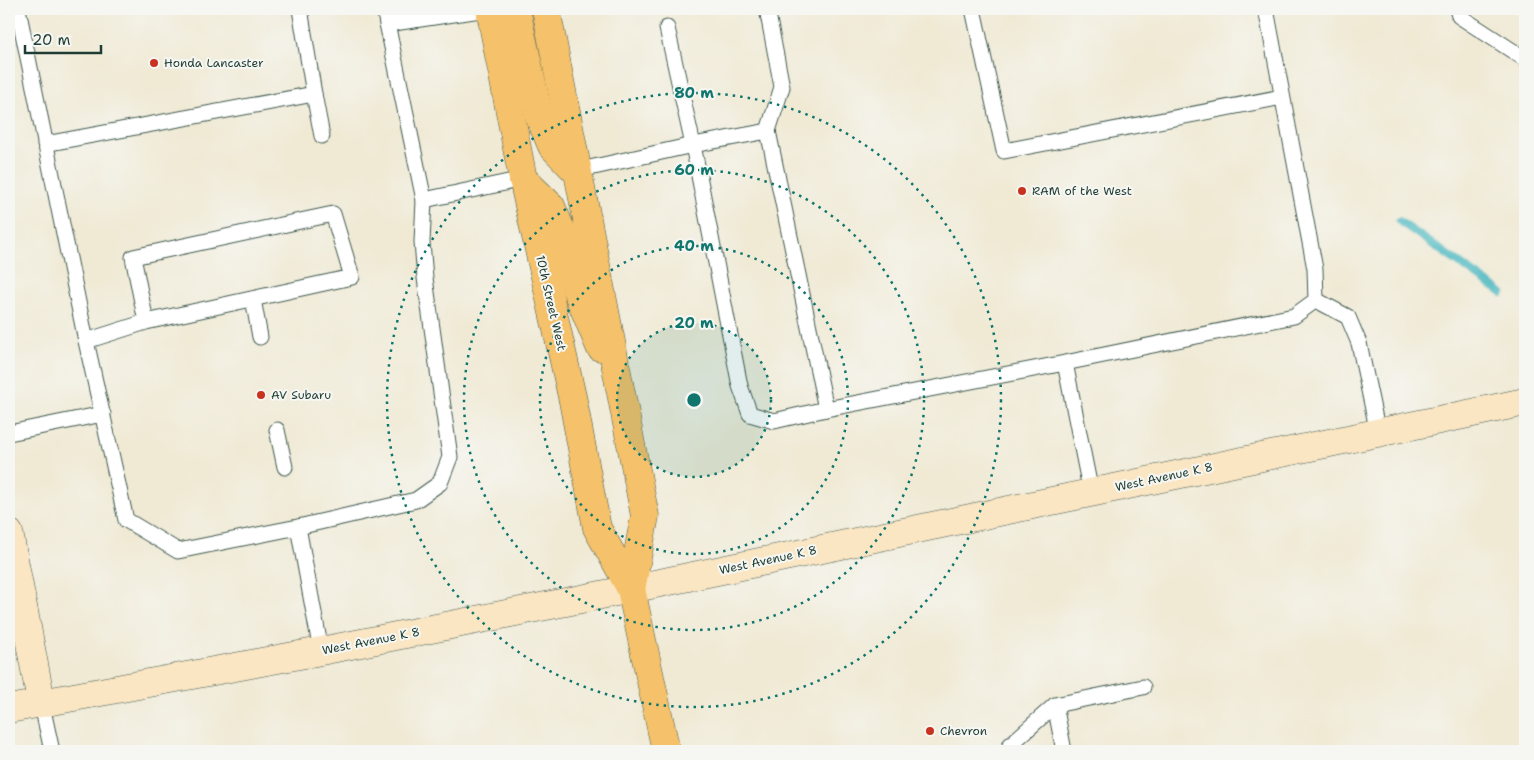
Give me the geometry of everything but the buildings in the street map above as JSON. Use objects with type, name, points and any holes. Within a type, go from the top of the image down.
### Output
[{"type":"main road","name":"10th Street West","points":[[490,9],[523,179],[573,401],[597,528],[631,588],[666,751]]},
{"type":"main road","points":[[516,9],[539,116],[552,146],[576,171]]},
{"type":"main road","name":"10th Street West","points":[[546,9],[576,171],[645,516],[631,588]]},
{"type":"main road","points":[[523,179],[551,206],[562,232],[576,288],[624,404]]},
{"type":"street","name":"West Avenue K 8","points":[[9,709],[322,651],[1525,402]]},
{"type":"street","points":[[9,533],[41,702]]},
{"type":"lane","points":[[18,9],[86,341],[126,520],[178,551],[298,527],[416,500],[440,482],[450,458],[425,278],[422,242],[424,200],[384,9]]},
{"type":"lane","points":[[300,9],[322,136]]},
{"type":"lane","points":[[387,24],[486,9]]},
{"type":"lane","points":[[767,9],[782,87],[768,131],[826,409]]},
{"type":"lane","points":[[973,9],[1004,151],[1282,97]]},
{"type":"lane","points":[[1266,9],[1315,268],[1316,300]]},
{"type":"lane","points":[[1456,9],[1459,16],[1525,59]]},
{"type":"lane","points":[[667,28],[693,146],[740,386],[750,414],[774,420],[1065,363],[1294,316],[1316,300]]},
{"type":"lane","points":[[45,144],[314,94]]},
{"type":"lane","points":[[576,171],[768,131]]},
{"type":"lane","points":[[424,200],[523,179]]},
{"type":"lane","points":[[86,341],[146,322],[352,277],[333,214],[133,257],[146,322]]},
{"type":"lane","points":[[253,299],[260,337]]},
{"type":"lane","points":[[1316,300],[1348,317],[1359,343],[1378,433]]},
{"type":"lane","points":[[1065,363],[1091,493]]},
{"type":"lane","points":[[9,433],[103,414]]},
{"type":"lane","points":[[277,430],[285,467]]},
{"type":"lane","points":[[298,527],[322,651]]},
{"type":"lane","points":[[1010,745],[1055,705],[1143,687]]},
{"type":"lane","points":[[41,702],[52,751]]},
{"type":"lane","points":[[1055,705],[1064,751]]},
{"type":"waterway","points":[[1399,221],[1502,293]]},
{"type":"place","name":"Honda Lancaster","points":[[154,63]]},
{"type":"place","name":"RAM of the West","points":[[1022,191]]},
{"type":"place","name":"AV Subaru","points":[[261,395]]},
{"type":"place","name":"Chevron","points":[[930,731]]}]
